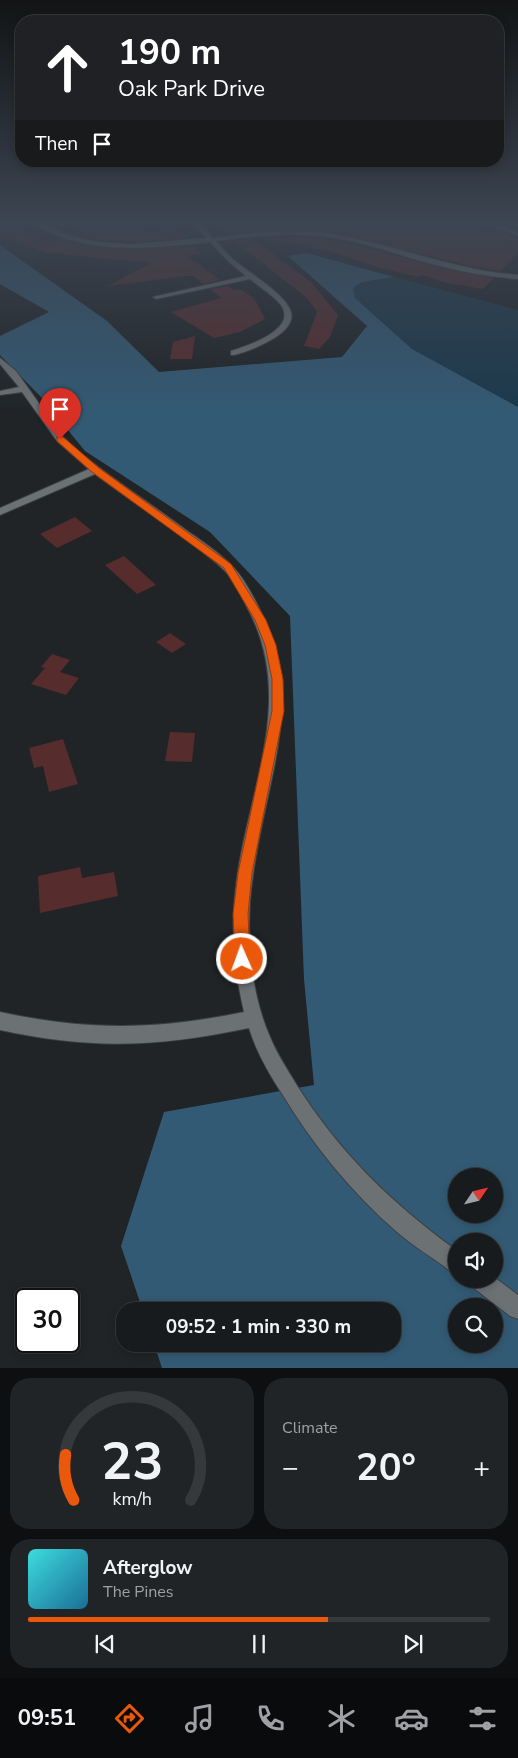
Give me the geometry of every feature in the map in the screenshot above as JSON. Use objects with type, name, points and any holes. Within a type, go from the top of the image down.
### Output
[{"type":"street","points":[[156,297],[209,286]]},
{"type":"street","points":[[234,353],[272,337],[288,320],[287,308],[261,286]]},
{"type":"street","points":[[0,360],[13,373],[60,439],[96,470],[220,560],[240,582],[260,620],[270,645],[279,693],[278,711],[270,756],[245,873],[241,914],[242,959],[255,1018],[268,1054],[292,1094],[339,1158],[381,1203],[406,1226],[448,1256]]},
{"type":"street","points":[[0,376],[13,373]]},
{"type":"street","points":[[0,394],[24,389]]},
{"type":"street","points":[[0,512],[96,470]]},
{"type":"street","points":[[0,1021],[62,1034],[153,1036],[202,1030],[255,1018]]},
{"type":"street","points":[[490,1288],[518,1308]]},
{"type":"shaded area","points":[[3,286],[57,286],[107,321],[159,372],[342,357],[367,326],[322,286],[356,286],[353,288],[355,298],[412,349],[518,407],[518,1368],[162,1368],[157,1352],[401,1352],[401,1302],[140,1302],[121,1246],[164,1112],[314,1085],[304,979],[290,616],[210,532],[85,451],[40,396],[0,355],[0,336],[49,312]]},
{"type":"shaded area","points":[[356,286],[427,286],[518,310],[518,407],[412,349],[355,298],[353,288]]},
{"type":"building","points":[[228,286],[234,290],[242,290],[254,298],[265,319],[240,332],[214,338],[171,312],[221,298],[210,289]]},
{"type":"building","points":[[291,286],[314,286],[338,315],[330,337],[319,349],[304,346],[317,312],[307,298]]},
{"type":"building","points":[[464,286],[486,286],[483,289]]},
{"type":"building","points":[[195,336],[192,359],[170,359],[173,342]]},
{"type":"building","points":[[75,517],[92,531],[57,548],[40,534]]},
{"type":"building","points":[[124,556],[156,585],[137,594],[105,565]]},
{"type":"building","points":[[170,633],[186,644],[172,653],[156,642]]},
{"type":"building","points":[[52,654],[70,660],[60,672],[79,678],[66,695],[31,684],[45,668],[41,667]]},
{"type":"building","points":[[170,732],[195,733],[192,762],[165,761]]},
{"type":"building","points":[[63,739],[78,784],[49,792],[43,766],[34,768],[29,748]]},
{"type":"building","points":[[80,867],[82,878],[114,872],[118,896],[40,913],[38,876]]},
{"type":"route","points":[[60,439],[96,470],[217,556],[228,566],[240,582],[260,620],[270,645],[279,693],[278,711],[245,873],[241,914],[242,959]]}]
